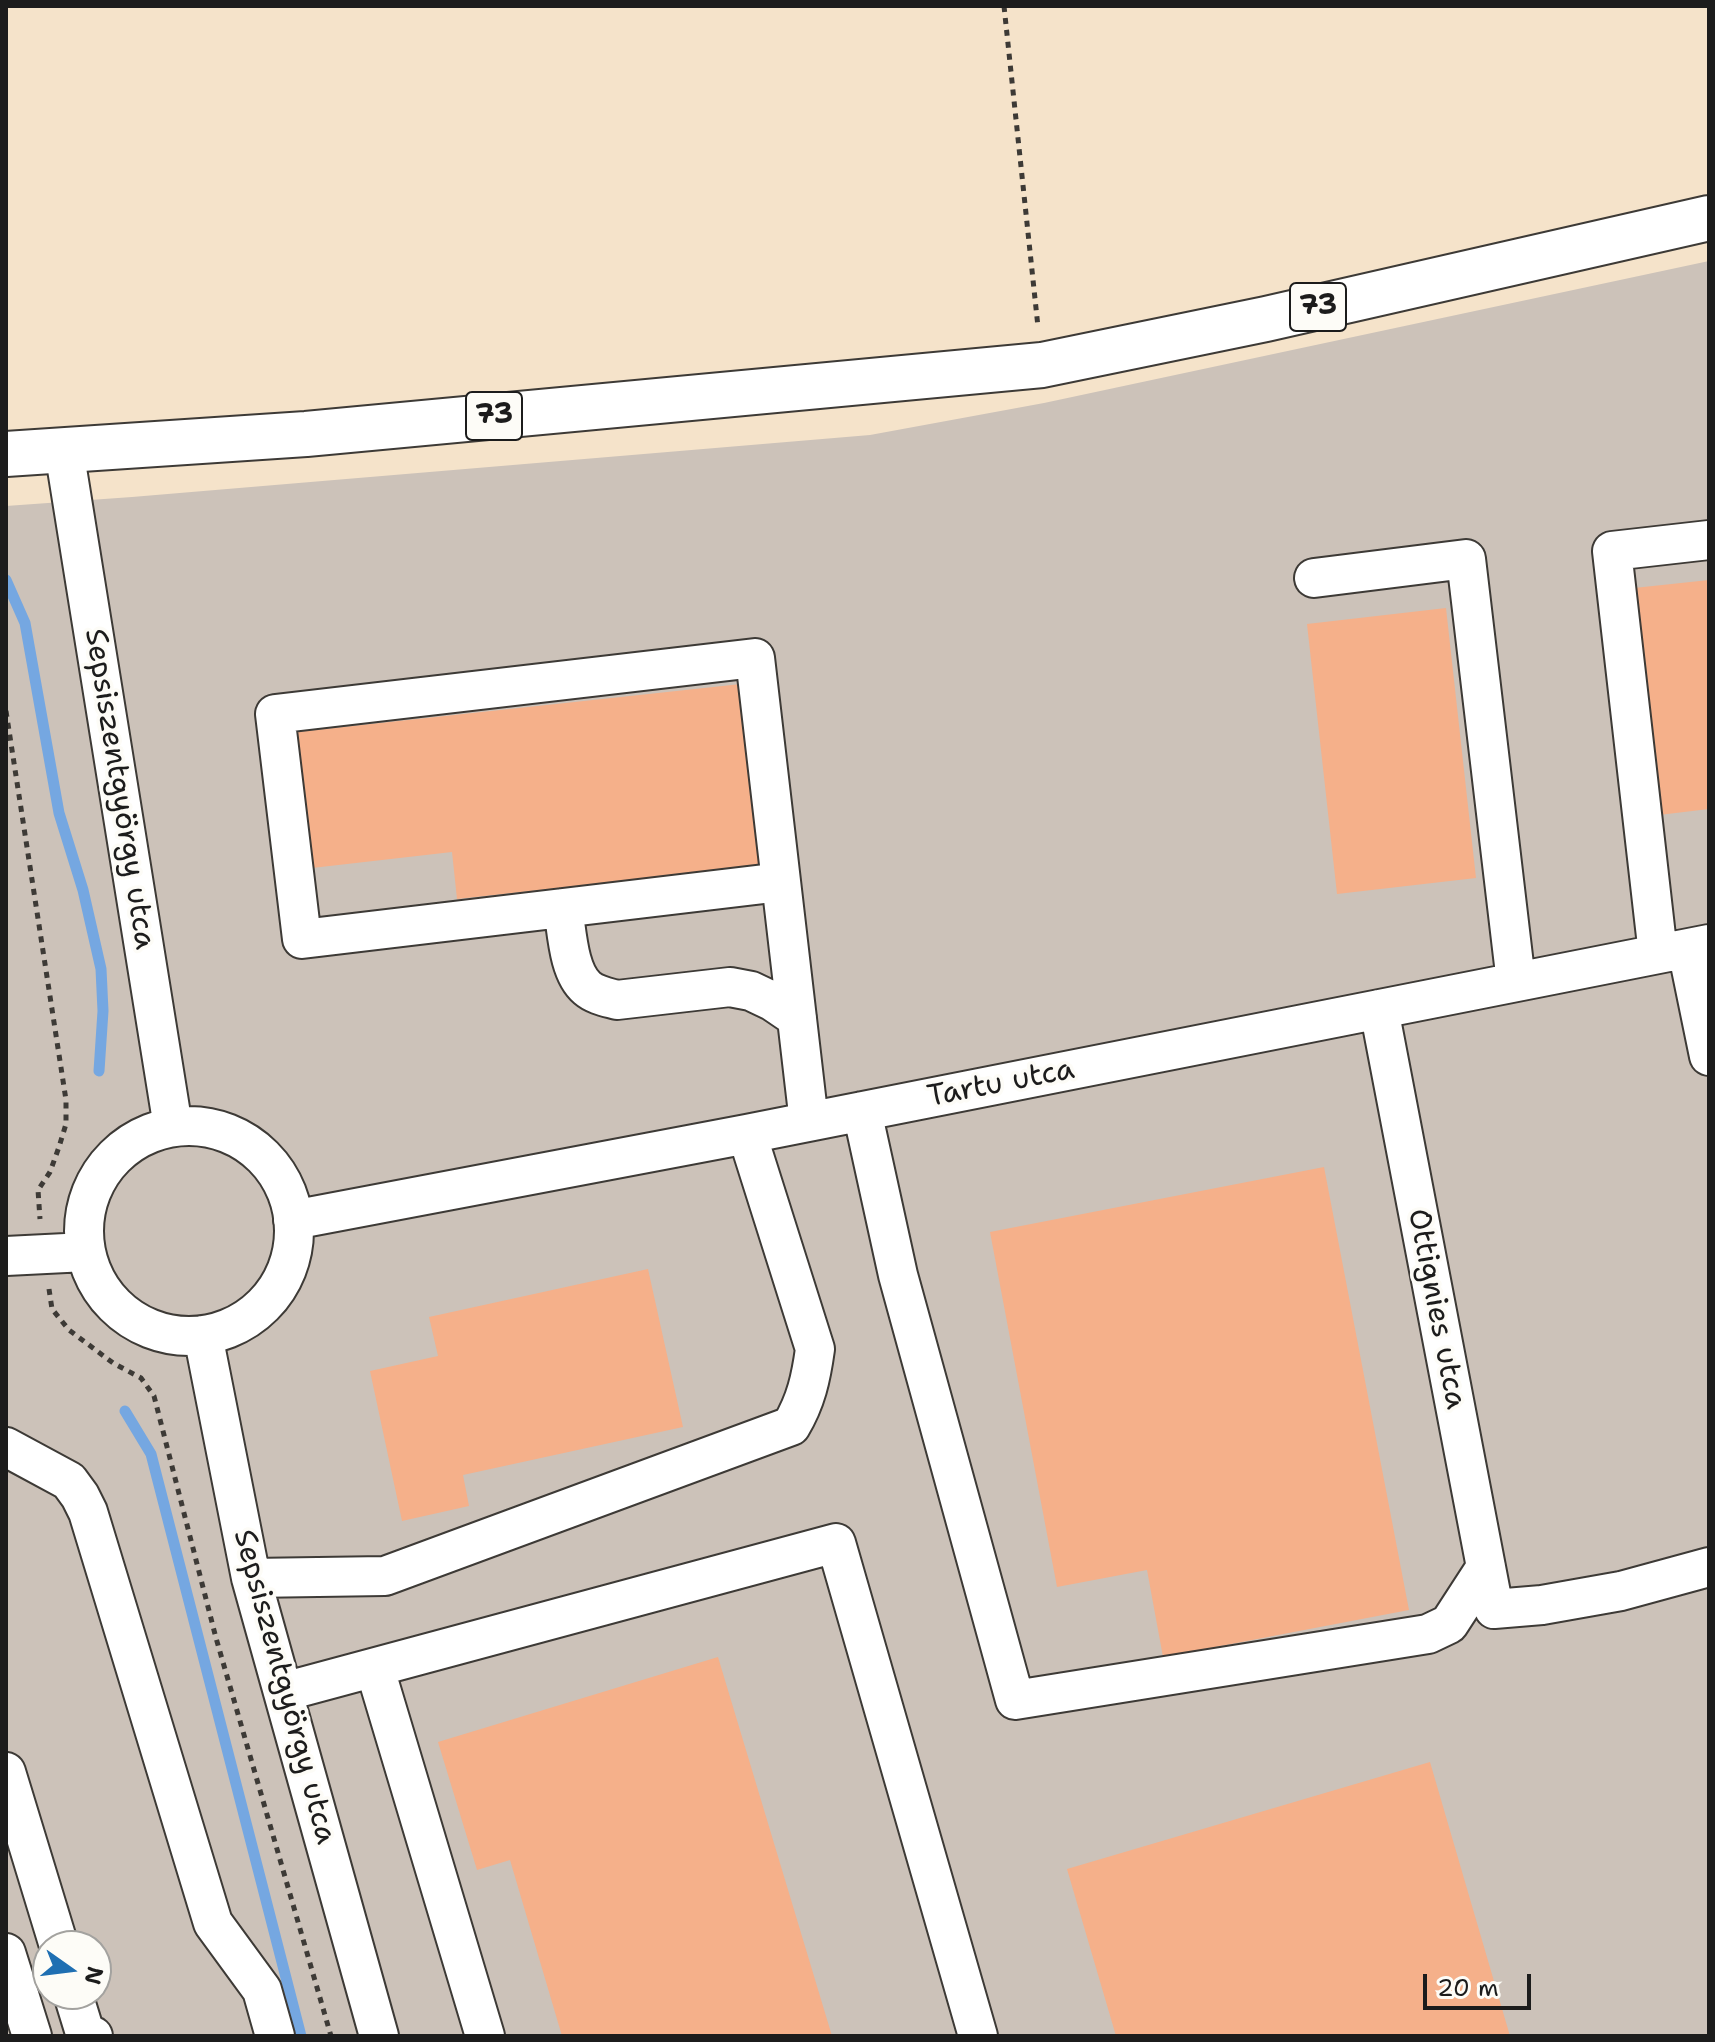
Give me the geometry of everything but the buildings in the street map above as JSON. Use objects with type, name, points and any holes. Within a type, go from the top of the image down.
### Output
[{"type":"main road","name":"73","points":[[6,454],[306,434],[1042,365],[1266,319],[1709,218]]},
{"type":"street","name":"Sepsiszentgyörgy utca","points":[[64,450],[173,1127]]},
{"type":"street","points":[[1708,1042],[1685,949],[1612,551],[1709,540]]},
{"type":"street","points":[[1314,578],[1466,559],[1516,982]]},
{"type":"street","points":[[781,882],[302,939],[275,714],[755,658],[809,1122]]},
{"type":"street","points":[[563,908],[574,970],[585,987],[600,995],[617,1000],[730,987],[751,991],[797,1018]]},
{"type":"street","name":"Tartu utca","points":[[293,1220],[809,1122],[1685,949]]},
{"type":"street","name":"Ottignies utca","points":[[1379,1009],[1494,1609],[1542,1605],[1621,1591],[1709,1567]]},
{"type":"street","points":[[862,1111],[898,1275],[1015,1700],[1428,1634],[1449,1624],[1486,1567]]},
{"type":"street","points":[[173,1127],[210,1128],[245,1142],[260,1154],[278,1176],[290,1201],[293,1220],[291,1256],[281,1281],[266,1303],[237,1325],[203,1335],[164,1333],[129,1318],[114,1305],[92,1273],[84,1235],[89,1197],[108,1164],[137,1140],[173,1127]]},
{"type":"street","points":[[251,1578],[385,1576],[791,1426],[802,1407],[812,1377],[815,1349],[747,1134]]},
{"type":"street","points":[[6,1256],[86,1252]]},
{"type":"street","name":"Sepsiszentgyörgy utca","points":[[203,1335],[251,1578],[379,2036]]},
{"type":"street","points":[[6,1447],[69,1481],[88,1512],[213,1923],[262,1990],[275,2036]]},
{"type":"street","points":[[283,1692],[836,1543],[978,2036]]},
{"type":"street","points":[[375,1669],[485,2036]]},
{"type":"street","points":[[6,1772],[54,1930]]},
{"type":"street","points":[[6,1953],[32,2036]]},
{"type":"street","points":[[78,2010],[85,2033],[93,2036]]},
{"type":"path","points":[[1004,6],[1042,365]]},
{"type":"path","points":[[6,711],[66,1100],[66,1124],[59,1147],[50,1172],[38,1190],[52,1309],[69,1330],[113,1363],[141,1378],[154,1396],[216,1638],[331,2036]]},
{"type":"shaded area","points":[[1709,261],[1709,2036],[6,2036],[6,506],[870,435],[1044,403]]},
{"type":"waterway","points":[[6,580],[25,623],[59,813],[83,890],[101,969],[103,1011],[99,1071]]},
{"type":"waterway","points":[[125,1411],[151,1454],[301,2036]]}]
